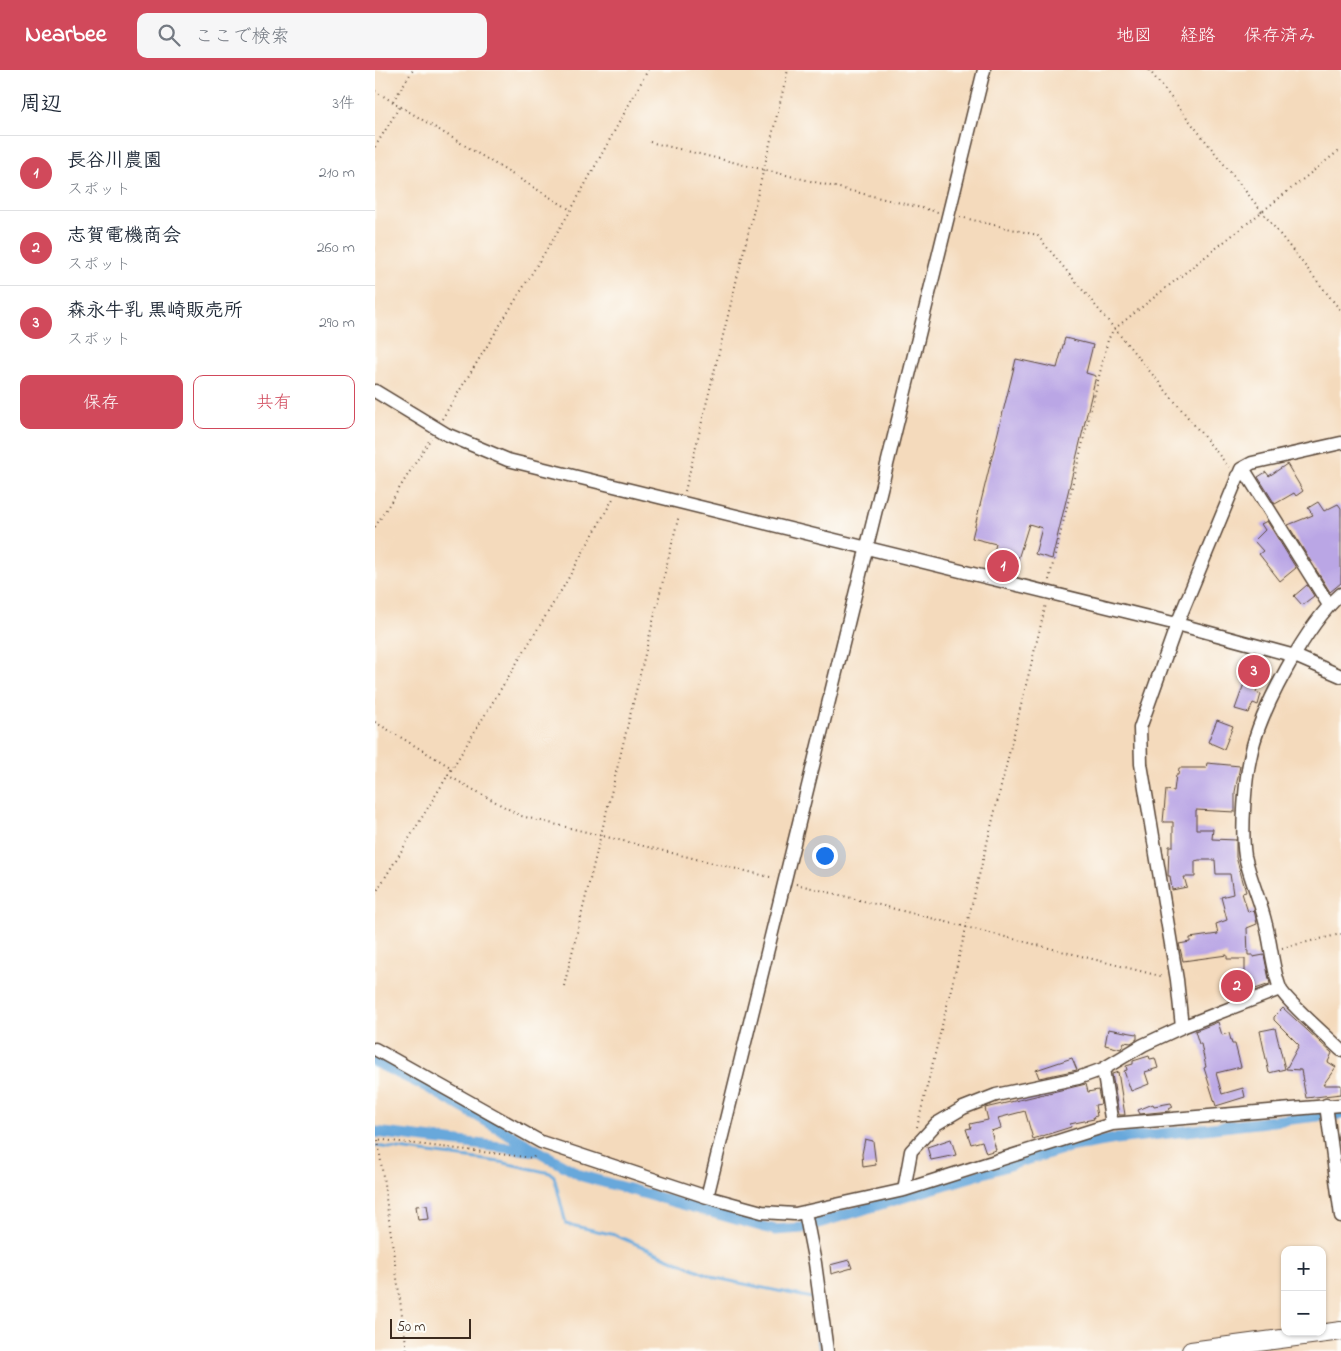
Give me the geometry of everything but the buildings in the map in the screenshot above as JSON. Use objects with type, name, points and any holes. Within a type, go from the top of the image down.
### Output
[{"type":"street","points":[[707,1197],[984,70]]},
{"type":"street","points":[[375,391],[436,428],[508,460],[867,550],[1177,624],[1295,656],[1341,676]]},
{"type":"street","points":[[1182,1027],[1177,980],[1141,764],[1141,728],[1177,624],[1241,468],[1252,462],[1341,443]]},
{"type":"street","points":[[1237,476],[1246,473],[1329,605]]},
{"type":"street","points":[[1341,594],[1329,605],[1278,684],[1251,754],[1244,818],[1245,856],[1272,950],[1280,989],[1341,1050]]},
{"type":"street","points":[[904,1190],[911,1151],[936,1124],[963,1108],[996,1095],[1078,1078],[1103,1069],[1143,1045],[1182,1027],[1280,989]]},
{"type":"street","points":[[375,1049],[541,1142],[707,1197],[762,1212],[784,1215],[904,1190],[1112,1124],[1341,1105]]},
{"type":"street","points":[[1103,1069],[1112,1124]]},
{"type":"street","points":[[1326,1105],[1341,1216]]},
{"type":"street","points":[[805,1212],[815,1263],[827,1351]]},
{"type":"street","points":[[1191,1351],[1341,1331]]},
{"type":"path","points":[[393,101],[413,70]]},
{"type":"path","points":[[375,527],[571,210],[648,70]]},
{"type":"path","points":[[564,986],[788,70]]},
{"type":"path","points":[[1149,70],[1341,311]]},
{"type":"path","points":[[375,91],[571,210]]},
{"type":"path","points":[[375,147],[400,106]]},
{"type":"path","points":[[650,142],[1037,235],[1113,330],[1237,476]]},
{"type":"path","points":[[911,1151],[1108,340],[1113,330],[1263,213],[1341,149]]},
{"type":"path","points":[[375,894],[564,586],[619,488]]},
{"type":"path","points":[[375,722],[452,768]]},
{"type":"path","points":[[447,775],[521,816],[784,880],[1177,980]]},
{"type":"path","points":[[1272,950],[1341,934]]},
{"type":"path","points":[[407,1351],[377,1139],[533,1158],[535,1154]]},
{"type":"waterway","points":[[375,1062],[425,1086],[582,1176],[775,1230],[802,1228],[1069,1147],[1116,1139],[1318,1116]]},
{"type":"waterway","points":[[1335,1115],[1341,1114]]},
{"type":"waterway","points":[[375,1132],[535,1151]]},
{"type":"waterway","points":[[375,1146],[500,1162],[550,1173],[554,1176],[566,1224],[615,1235],[716,1278],[812,1298],[820,1351]]},
{"type":"place","name":"長谷川農園","points":[[1003,566]]},
{"type":"place","name":"森永牛乳 黒崎販売所","points":[[1254,671]]},
{"type":"place","name":"志賀電機商会","points":[[1237,986]]}]
